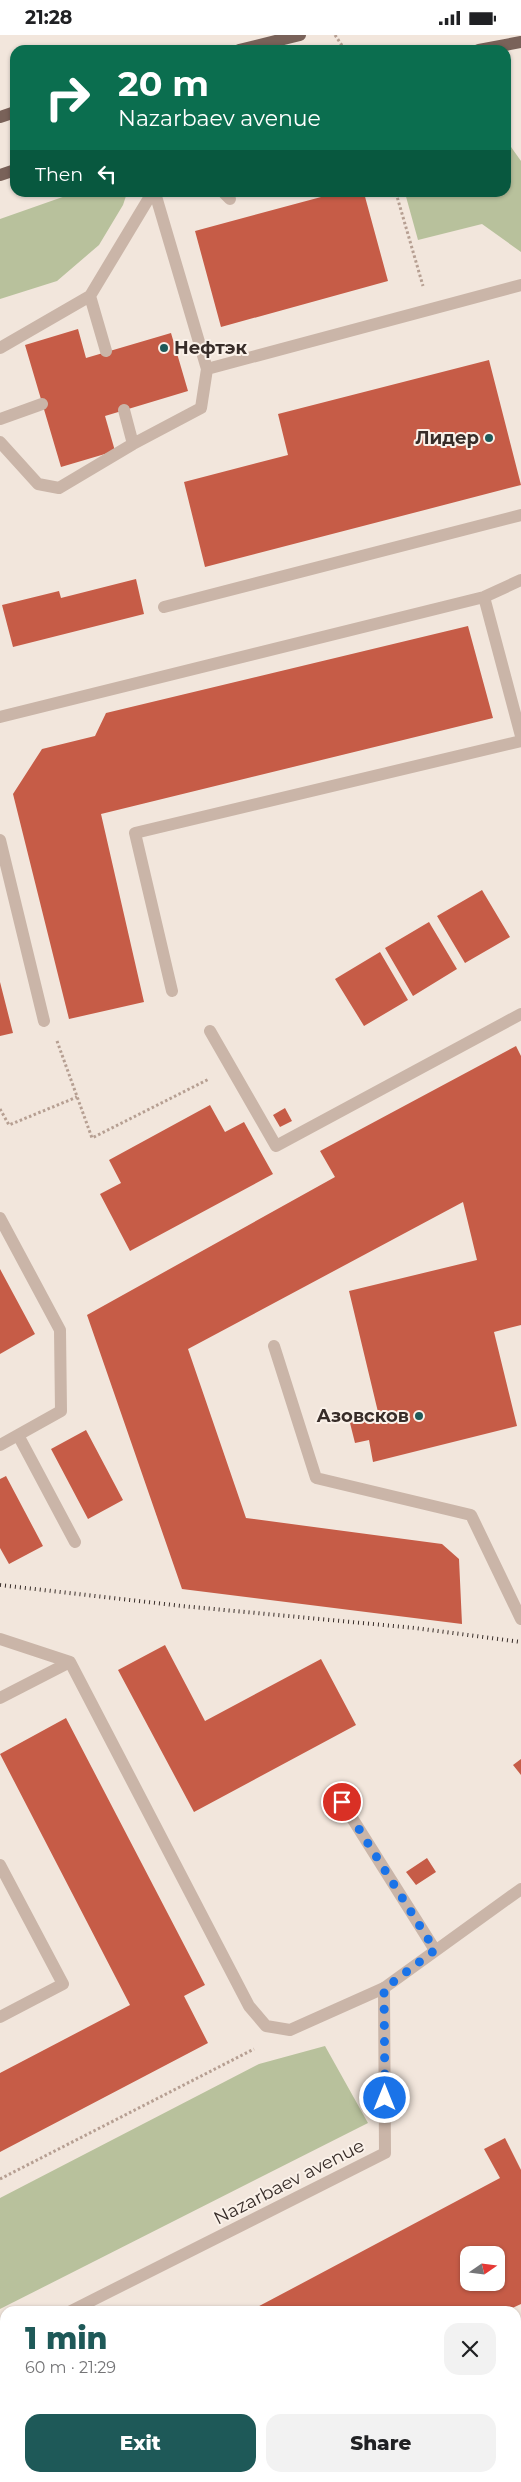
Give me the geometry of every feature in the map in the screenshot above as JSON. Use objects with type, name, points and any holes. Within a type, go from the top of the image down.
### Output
[{"type":"main road","points":[[259,45],[300,35]]},
{"type":"main road","points":[[505,45],[521,42]]},
{"type":"street","points":[[0,347],[90,296],[152,197]]},
{"type":"street","points":[[0,442],[38,484],[59,488],[133,445],[201,409],[207,369],[155,197]]},
{"type":"street","points":[[207,369],[521,285]]},
{"type":"street","points":[[90,296],[106,351]]},
{"type":"street","points":[[0,419],[42,404]]},
{"type":"street","points":[[124,410],[133,445]]},
{"type":"street","points":[[164,607],[521,515]]},
{"type":"street","points":[[0,717],[484,597],[521,580]]},
{"type":"street","points":[[484,597],[521,736]]},
{"type":"street","points":[[172,991],[135,833],[521,741]]},
{"type":"street","points":[[0,840],[44,1021]]},
{"type":"street","points":[[210,1031],[276,1146],[521,1014]]},
{"type":"street","points":[[0,1218],[60,1331],[61,1411],[0,1445]]},
{"type":"street","points":[[274,1346],[316,1478],[471,1515],[521,1619]]},
{"type":"street","points":[[18,1435],[75,1542]]},
{"type":"street","points":[[0,1639],[70,1661],[249,2006],[266,2026],[290,2030],[384,1989],[521,1889]]},
{"type":"street","points":[[0,1698],[70,1661]]},
{"type":"street","points":[[342,1802],[435,1950]]},
{"type":"street","points":[[0,1865],[63,1984],[0,2017]]},
{"type":"street","name":"Nazarbaev avenue","points":[[81,2306],[385,2153],[384,1989]]},
{"type":"path","points":[[397,197],[430,310]]},
{"type":"path","points":[[57,1040],[92,1138],[231,1068]]},
{"type":"path","points":[[0,1109],[9,1125],[78,1097]]},
{"type":"path","points":[[0,2179],[290,2030]]},
{"type":"green space","points":[[511,147],[521,161],[521,252],[482,224],[418,240],[406,197],[511,197]]},
{"type":"green space","points":[[63,197],[126,197],[123,205],[99,245],[57,281],[0,299],[0,219]]},
{"type":"green space","points":[[325,2046],[368,2123],[6,2306],[0,2306],[0,2198],[259,2064]]},
{"type":"building","points":[[321,197],[365,197],[388,281],[221,327],[195,231]]},
{"type":"building","points":[[78,329],[86,358],[171,333],[188,391],[105,416],[115,451],[61,467],[25,345]]},
{"type":"building","points":[[489,360],[521,485],[205,567],[184,482],[288,455],[278,414]]},
{"type":"building","points":[[136,579],[144,614],[13,647],[2,605],[59,591],[61,598]]},
{"type":"building","points":[[468,626],[493,718],[101,814],[144,1002],[69,1019],[13,794],[42,749],[95,736],[106,713]]},
{"type":"building","points":[[482,890],[510,937],[465,963],[437,916]]},
{"type":"building","points":[[429,922],[457,969],[413,996],[385,948]]},
{"type":"building","points":[[380,952],[408,1000],[364,1026],[335,979]]},
{"type":"building","points":[[0,982],[13,1033],[0,1036]]},
{"type":"building","points":[[516,1046],[521,1056],[521,1325],[494,1332],[517,1426],[373,1462],[369,1440],[355,1443],[349,1419],[378,1412],[349,1291],[477,1260],[463,1202],[188,1349],[246,1518],[442,1544],[459,1559],[462,1624],[182,1589],[87,1315],[335,1177],[320,1151]]},
{"type":"building","points":[[210,1105],[225,1132],[244,1122],[273,1174],[130,1251],[100,1194],[121,1183],[109,1160]]},
{"type":"building","points":[[285,1108],[292,1121],[280,1127],[273,1115]]},
{"type":"building","points":[[0,1269],[35,1334],[0,1354]]},
{"type":"building","points":[[86,1430],[123,1500],[88,1519],[51,1449]]},
{"type":"building","points":[[6,1476],[43,1546],[9,1564],[0,1548],[0,1479]]},
{"type":"building","points":[[165,1645],[205,1721],[321,1659],[356,1725],[194,1812],[118,1670]]},
{"type":"building","points":[[66,1718],[205,1985],[184,1996],[208,2043],[0,2152],[0,2073],[130,2005],[0,1754]]},
{"type":"building","points":[[521,1759],[521,1775],[513,1765]]},
{"type":"building","points":[[427,1858],[436,1872],[416,1885],[406,1872]]},
{"type":"building","points":[[505,2138],[521,2170],[521,2304],[517,2306],[259,2306],[500,2178],[484,2149]]},
{"type":"railway","points":[[0,1585],[182,1606],[415,1628],[521,1642]]},
{"type":"place","name":"Нефтэк","points":[[164,348]]},
{"type":"place","name":"Лидер","points":[[489,438]]},
{"type":"place","name":"Азовсков","points":[[419,1416]]},
{"type":"route","points":[[342,1802],[435,1950],[384,1989],[385,2098]]}]
